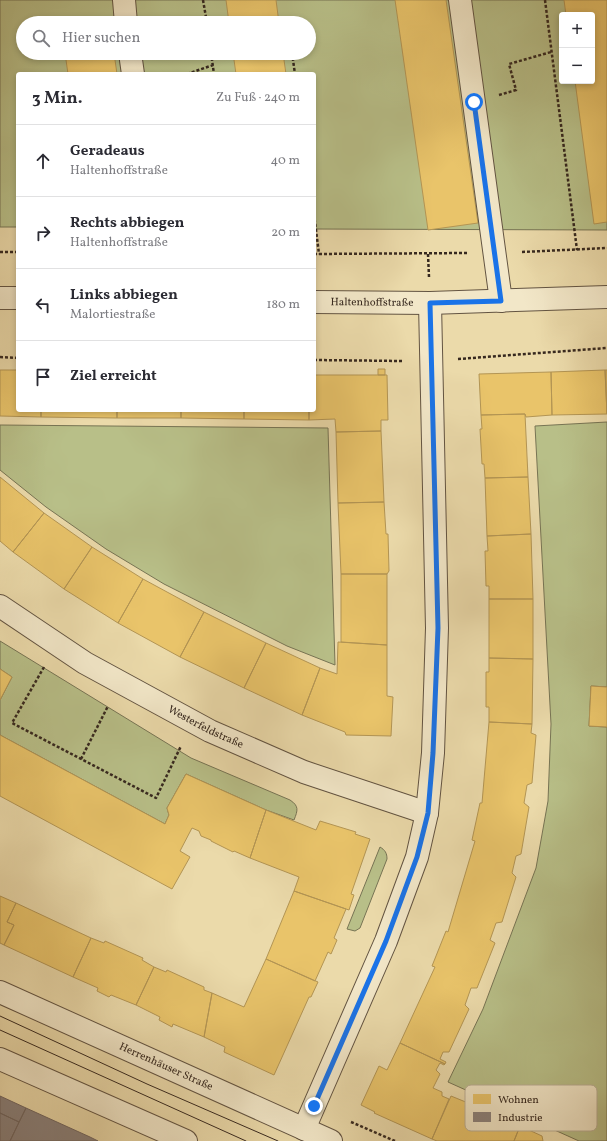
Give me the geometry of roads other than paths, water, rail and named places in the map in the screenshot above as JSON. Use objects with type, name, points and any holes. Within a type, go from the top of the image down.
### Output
[{"type":"street","points":[[124,0],[125,16]]},
{"type":"street","points":[[460,0],[501,301]]},
{"type":"street","points":[[131,60],[133,72]]},
{"type":"street","name":"Haltenhoffstraße","points":[[316,302],[430,303],[607,297]]},
{"type":"street","points":[[0,298],[16,298]]},
{"type":"street","points":[[304,1129],[386,941],[417,857],[428,813],[433,753],[438,628],[430,303]]},
{"type":"street","name":"Westerfeldstraße","points":[[0,606],[86,663],[193,722],[304,772],[428,813]]},
{"type":"street","name":"Herrenhäuser Straße","points":[[0,992],[331,1141]]},
{"type":"street","points":[[0,1059],[186,1141]]},
{"type":"tram line","points":[[0,1016],[147,1084],[278,1141]]},
{"type":"tram line","points":[[0,1030],[246,1141]]}]
